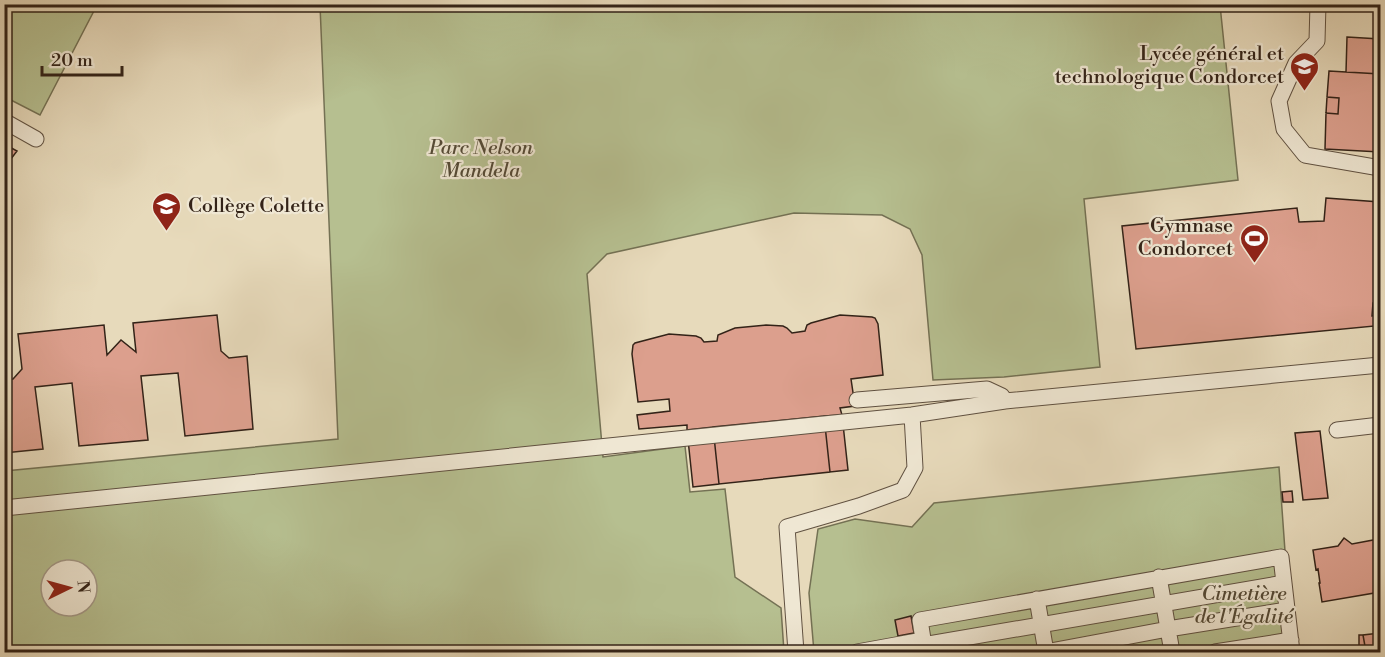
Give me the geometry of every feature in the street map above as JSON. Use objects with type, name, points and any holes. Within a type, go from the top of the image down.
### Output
[{"type":"lane","points":[[1318,4],[1317,41],[1296,63],[1279,101],[1284,129],[1305,155],[1380,168]]},
{"type":"lane","points":[[4,121],[36,139]]},
{"type":"lane","points":[[4,508],[912,414],[1005,401],[1380,365]]},
{"type":"lane","points":[[857,400],[987,389],[1002,396],[1005,401]]},
{"type":"lane","points":[[796,652],[787,527],[859,506],[903,490],[915,468],[912,414]]},
{"type":"lane","points":[[1337,430],[1380,425]]},
{"type":"lane","points":[[924,646],[920,620],[1281,557],[1292,646],[1215,652]]},
{"type":"lane","points":[[1159,577],[1172,652]]},
{"type":"lane","points":[[857,652],[924,646],[1284,583]]},
{"type":"lane","points":[[1037,599],[1046,652],[1287,610]]},
{"type":"green space","points":[[4,5],[97,5],[40,115],[5,97]]},
{"type":"green space","name":"Parc Nelson Mandela","points":[[320,5],[1220,5],[1238,180],[1084,199],[1100,367],[1004,377],[933,380],[922,255],[910,229],[882,215],[794,213],[607,254],[587,274],[603,457],[685,446],[690,492],[725,489],[735,577],[781,608],[784,652],[5,652],[5,471],[338,439]]},
{"type":"green space","name":"Cimetière de l'Égalité","points":[[1279,467],[1285,551],[1298,652],[814,652],[809,593],[818,529],[855,519],[912,527],[934,503]]},
{"type":"building","points":[[1347,37],[1380,39],[1380,74],[1346,72]]},
{"type":"building","points":[[1329,71],[1380,74],[1380,152],[1325,149],[1326,113],[1338,114],[1339,98],[1327,97]]},
{"type":"building","points":[[1327,97],[1339,98],[1338,114],[1326,113]]},
{"type":"building","points":[[4,144],[17,151],[4,168]]},
{"type":"building","name":"Gymnase Condorcet","points":[[1326,198],[1380,202],[1380,303],[1373,303],[1372,316],[1380,315],[1380,329],[1374,329],[1374,326],[1136,349],[1122,226],[1297,208],[1299,222],[1324,221]]},
{"type":"building","points":[[217,315],[221,351],[229,358],[247,356],[253,429],[185,436],[178,373],[141,376],[148,440],[79,446],[72,383],[35,387],[43,449],[4,453],[4,380],[13,379],[22,369],[18,334],[104,325],[107,355],[121,340],[136,352],[133,323]]},
{"type":"building","points":[[840,315],[875,318],[878,324],[883,375],[851,379],[855,406],[840,408],[842,415],[687,430],[687,425],[639,429],[637,415],[670,411],[669,399],[638,402],[632,354],[635,343],[669,334],[696,336],[704,342],[717,341],[718,335],[735,328],[766,325],[783,326],[792,333],[805,331],[807,325],[811,323]]},
{"type":"building","points":[[842,415],[848,470],[830,472],[824,416]]},
{"type":"building","points":[[824,416],[830,472],[719,484],[713,427]]},
{"type":"building","points":[[713,427],[719,484],[693,487],[687,430]]},
{"type":"building","points":[[1320,431],[1328,498],[1303,500],[1295,433]]},
{"type":"building","points":[[1292,491],[1293,502],[1283,502],[1282,492]]},
{"type":"building","points":[[1380,532],[1380,592],[1322,602],[1313,550],[1338,546],[1344,538],[1352,544],[1373,540]]},
{"type":"building","points":[[911,616],[914,633],[898,636],[895,620]]},
{"type":"building","points":[[1380,633],[1380,652],[1366,652],[1363,635]]},
{"type":"building","points":[[1359,635],[1363,635],[1366,652],[1359,652]]},
{"type":"place","name":"Lycée général et technologique Condorcet","points":[[1305,92]]},
{"type":"place","name":"Collège Colette","points":[[167,232]]},
{"type":"place","name":"Gymnase Condorcet","points":[[1254,264]]}]
